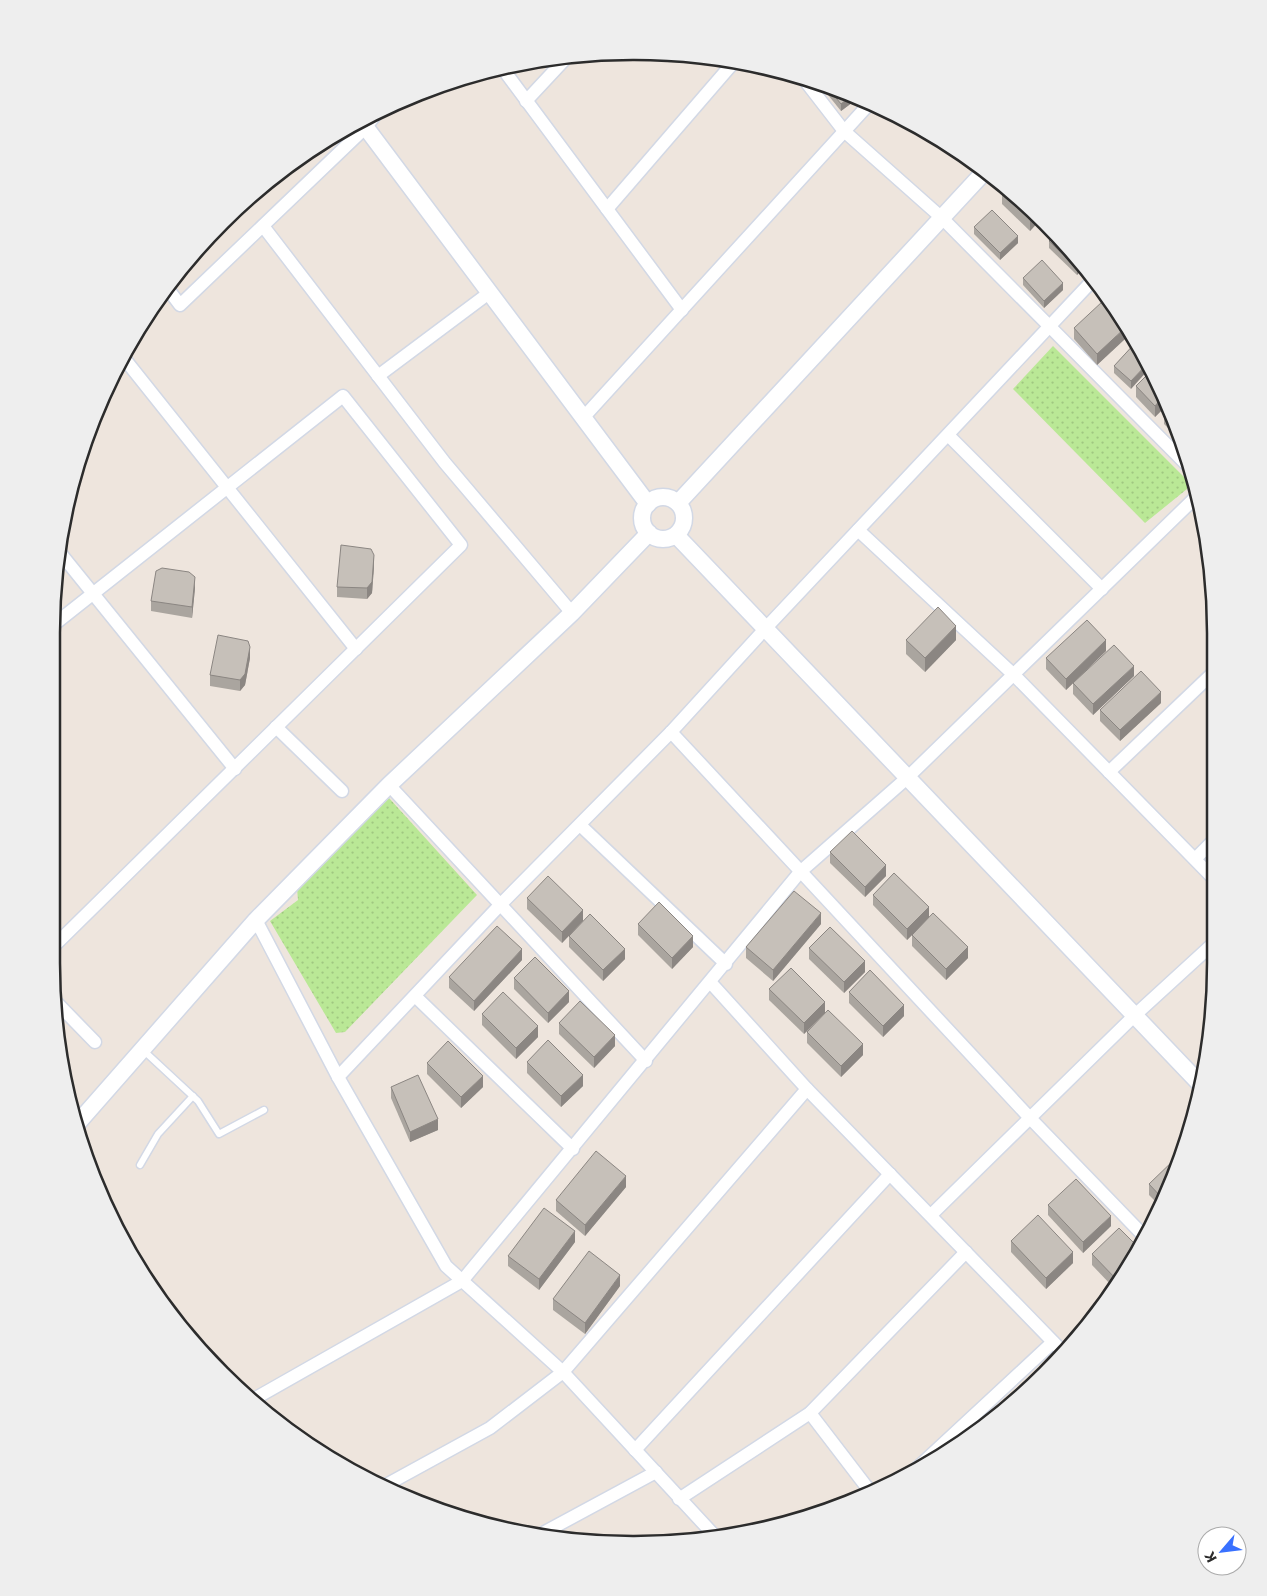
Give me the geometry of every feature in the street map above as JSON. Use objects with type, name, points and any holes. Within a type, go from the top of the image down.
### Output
[{"type":"street","points":[[526,101],[560,65]]},
{"type":"street","points":[[607,209],[728,68]]},
{"type":"street","points":[[506,75],[682,310]]},
{"type":"street","points":[[811,88],[844,131],[942,218],[1179,457]]},
{"type":"street","points":[[583,418],[864,109]]},
{"type":"street","points":[[365,127],[648,504]]},
{"type":"street","points":[[172,294],[180,305],[263,226],[354,133]]},
{"type":"street","points":[[678,503],[980,177]]},
{"type":"street","points":[[263,226],[445,463],[572,612]]},
{"type":"street","points":[[338,1077],[500,905],[671,732],[764,630],[1089,285]]},
{"type":"street","points":[[378,376],[489,293]]},
{"type":"street","points":[[128,363],[356,649]]},
{"type":"street","points":[[60,619],[343,396],[461,546],[60,940]]},
{"type":"street","points":[[948,435],[1102,589]]},
{"type":"street","points":[[666,497],[678,503],[684,513],[680,531],[676,535],[662,539],[649,534],[643,522],[644,510],[648,504],[653,500],[666,497]]},
{"type":"street","points":[[258,1397],[462,1281],[711,983],[800,872],[907,778],[1191,502]]},
{"type":"street","points":[[858,530],[1014,675],[1207,871]]},
{"type":"street","points":[[82,1118],[256,920],[389,785],[572,612],[649,534]]},
{"type":"street","points":[[676,535],[764,630],[1195,1079]]},
{"type":"street","points":[[65,559],[235,768]]},
{"type":"street","points":[[1109,772],[1207,679]]},
{"type":"street","points":[[276,728],[342,791]]},
{"type":"street","points":[[671,732],[1139,1233]]},
{"type":"street","points":[[389,785],[646,1060]]},
{"type":"street","points":[[580,825],[726,964]]},
{"type":"street","points":[[1195,859],[1207,847]]},
{"type":"street","points":[[256,920],[338,1077],[446,1266],[563,1372],[710,1531]]},
{"type":"street","points":[[931,1215],[1134,1016],[1207,949]]},
{"type":"street","points":[[711,983],[807,1089],[1058,1348]]},
{"type":"street","points":[[415,996],[573,1149]]},
{"type":"street","points":[[62,1008],[95,1042]]},
{"type":"street","points":[[391,1482],[490,1428],[563,1372],[807,1089]]},
{"type":"street","points":[[635,1450],[890,1174]]},
{"type":"street","points":[[679,1499],[810,1413],[966,1252]]},
{"type":"street","points":[[941,1446],[1053,1342]]},
{"type":"street","points":[[810,1413],[866,1486]]},
{"type":"street","points":[[550,1529],[656,1472]]},
{"type":"lane","points":[[142,1050],[193,1096],[204,1108],[219,1134],[264,1110]]},
{"type":"lane","points":[[140,1165],[158,1134],[193,1096]]},
{"type":"green space","points":[[1053,346],[1185,478],[1187,489],[1145,523],[1013,389]]},
{"type":"green space","points":[[389,798],[477,895],[345,1032],[336,1033],[270,921],[298,900],[297,888]]},
{"type":"building","points":[[835,97],[845,101],[841,104]]},
{"type":"building","points":[[992,210],[1018,236],[1000,253],[974,227]]},
{"type":"building","points":[[1050,240],[1070,261],[1049,241]]},
{"type":"building","points":[[1042,260],[1063,283],[1044,301],[1023,278]]},
{"type":"building","points":[[1101,303],[1121,332],[1097,354],[1074,328]]},
{"type":"building","points":[[1131,348],[1142,369],[1131,381],[1114,366]]},
{"type":"building","points":[[1146,376],[1158,403],[1155,406],[1136,386]]},
{"type":"building","points":[[341,545],[371,549],[374,555],[372,582],[367,588],[337,587]]},
{"type":"building","points":[[162,568],[189,572],[195,577],[192,607],[151,601],[156,571]]},
{"type":"building","points":[[938,607],[956,626],[925,658],[906,640]]},
{"type":"building","points":[[1087,620],[1106,640],[1066,679],[1046,658]]},
{"type":"building","points":[[218,635],[248,641],[250,647],[245,674],[240,680],[210,675]]},
{"type":"building","points":[[1114,645],[1134,666],[1093,704],[1073,683]]},
{"type":"building","points":[[1141,671],[1161,692],[1120,730],[1100,710]]},
{"type":"building","points":[[852,831],[886,865],[865,887],[830,852]]},
{"type":"building","points":[[894,873],[929,907],[907,929],[873,895]]},
{"type":"building","points":[[548,876],[583,910],[562,932],[527,898]]},
{"type":"building","points":[[794,891],[821,913],[773,970],[746,947]]},
{"type":"building","points":[[659,902],[693,936],[672,958],[638,924]]},
{"type":"building","points":[[933,913],[968,947],[946,969],[912,935]]},
{"type":"building","points":[[590,914],[625,949],[603,970],[569,936]]},
{"type":"building","points":[[497,926],[522,949],[474,1001],[449,977]]},
{"type":"building","points":[[830,927],[865,961],[844,982],[809,948]]},
{"type":"building","points":[[535,957],[569,991],[548,1013],[514,978]]},
{"type":"building","points":[[791,968],[825,1002],[804,1023],[769,989]]},
{"type":"building","points":[[870,970],[904,1005],[883,1026],[849,992]]},
{"type":"building","points":[[503,992],[538,1026],[516,1048],[482,1014]]},
{"type":"building","points":[[580,1001],[615,1035],[594,1057],[559,1023]]},
{"type":"building","points":[[828,1010],[863,1044],[841,1066],[807,1032]]},
{"type":"building","points":[[548,1040],[583,1075],[561,1096],[527,1062]]},
{"type":"building","points":[[448,1041],[483,1076],[461,1097],[427,1063]]},
{"type":"building","points":[[418,1075],[438,1119],[410,1132],[391,1087]]},
{"type":"building","points":[[596,1151],[626,1176],[585,1225],[556,1200]]},
{"type":"building","points":[[1170,1163],[1158,1194],[1149,1184]]},
{"type":"building","points":[[1076,1179],[1111,1216],[1083,1242],[1048,1205]]},
{"type":"building","points":[[544,1208],[575,1231],[539,1279],[508,1256]]},
{"type":"building","points":[[1038,1215],[1073,1252],[1046,1278],[1011,1241]]},
{"type":"building","points":[[1119,1228],[1134,1243],[1113,1276],[1092,1254]]},
{"type":"building","points":[[589,1251],[620,1275],[585,1323],[553,1299]]}]
